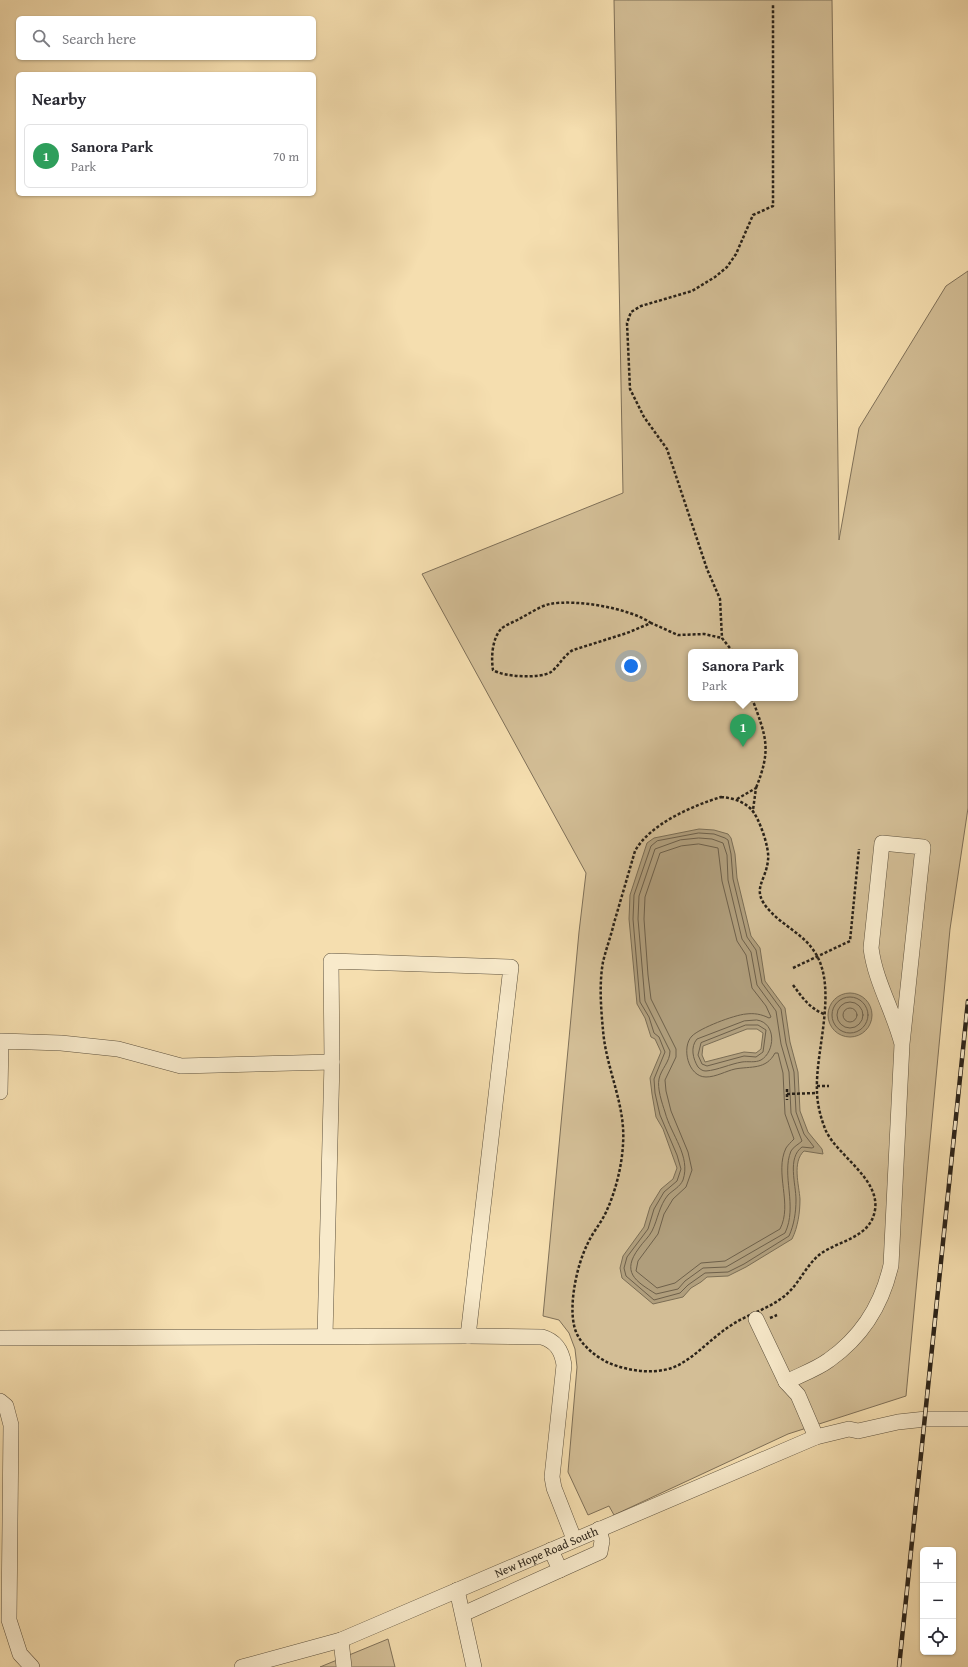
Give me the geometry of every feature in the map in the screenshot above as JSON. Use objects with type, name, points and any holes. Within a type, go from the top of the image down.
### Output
[{"type":"street","points":[[786,1382],[828,1361],[851,1342],[864,1329],[881,1301],[887,1282],[892,1248],[902,1044],[923,847],[882,843],[872,948],[873,959],[902,1044]]},
{"type":"street","points":[[325,1336],[332,1062],[332,961],[511,967],[468,1336]]},
{"type":"street","points":[[0,1092],[1,1041],[61,1042],[118,1049],[180,1066],[332,1062]]},
{"type":"street","points":[[756,1319],[786,1382],[798,1395],[816,1437]]},
{"type":"street","points":[[0,1338],[468,1336],[542,1337],[549,1339],[560,1349],[564,1365],[552,1477],[554,1488],[574,1540]]},
{"type":"street","points":[[0,1401],[6,1406],[11,1425],[9,1620],[19,1661],[32,1667]]},
{"type":"street","name":"New Hope Road South","points":[[242,1667],[341,1640],[816,1437],[849,1429],[858,1422],[881,1415],[927,1409],[968,1409]]},
{"type":"street","name":"New Hope Road South","points":[[849,1429],[858,1431],[898,1422],[926,1419],[968,1419]]},
{"type":"street","points":[[463,1614],[600,1552],[602,1541],[599,1529]]},
{"type":"street","points":[[551,1550],[560,1570]]},
{"type":"street","points":[[458,1590],[474,1667]]},
{"type":"street","points":[[341,1640],[344,1667]]},
{"type":"path","points":[[731,649],[722,638],[720,599],[707,569],[667,450],[644,417],[630,389],[627,323],[631,312],[641,306],[681,295],[715,277],[727,267],[736,254],[753,215],[773,206],[773,5]]},
{"type":"path","points":[[651,623],[627,633],[573,650],[565,655],[552,671],[545,674],[506,674],[492,670],[491,658],[496,637],[501,629],[549,604],[572,603],[624,611],[642,618],[678,635],[704,634],[722,638]]},
{"type":"path","points":[[753,701],[765,734],[766,748],[765,766],[756,788],[753,811],[765,839],[769,859],[759,892],[761,900],[770,912],[814,949],[823,969],[824,1014],[817,1086],[821,1116],[827,1132],[866,1181],[875,1200],[874,1212],[870,1222],[861,1233],[835,1245],[818,1256],[790,1291],[772,1305],[731,1325],[680,1365],[651,1372],[615,1366],[602,1360],[587,1348],[578,1337],[574,1326],[572,1307],[576,1282],[585,1247],[607,1210],[618,1178],[623,1144],[623,1121],[618,1094],[607,1060],[603,1032],[602,964],[635,851],[640,843],[662,825],[685,811],[721,797],[736,799],[753,811]]},
{"type":"path","points":[[736,799],[756,788]]},
{"type":"path","points":[[793,968],[850,941],[859,849]]},
{"type":"path","points":[[793,985],[814,1010],[824,1014]]},
{"type":"path","points":[[817,1086],[829,1086]]},
{"type":"path","points":[[787,1089],[787,1100]]},
{"type":"path","points":[[787,1094],[817,1093]]},
{"type":"shaded area","points":[[614,0],[832,0],[839,540],[859,428],[946,286],[968,271],[968,808],[950,929],[906,1396],[788,1434],[614,1515],[609,1506],[588,1515],[568,1472],[577,1367],[575,1349],[569,1333],[559,1320],[543,1316],[579,932],[586,873],[422,574],[623,493]]},
{"type":"shaded area","points":[[388,1639],[395,1667],[320,1667]]},
{"type":"water","points":[[699,829],[714,830],[728,834],[731,838],[735,854],[737,878],[751,936],[760,948],[765,981],[785,1008],[790,1042],[798,1072],[800,1111],[808,1132],[822,1149],[823,1154],[804,1151],[798,1161],[797,1174],[800,1209],[792,1239],[746,1267],[728,1276],[707,1277],[691,1288],[683,1297],[653,1304],[622,1278],[620,1268],[623,1256],[644,1227],[650,1207],[661,1189],[673,1179],[677,1168],[663,1129],[656,1117],[650,1078],[661,1052],[655,1039],[651,1037],[645,1018],[637,1004],[629,919],[630,895],[647,843],[654,838]],"holes":[[[747,1029],[757,1029],[763,1033],[761,1049],[756,1053],[744,1052],[705,1062],[702,1055],[703,1046]]]},
{"type":"water","points":[[846,993],[854,993],[859,994],[866,999],[871,1006],[871,1024],[866,1031],[859,1036],[846,1037],[838,1034],[831,1027],[828,1019],[828,1011],[831,1003],[838,996]]},
{"type":"railway","points":[[899,1667],[968,1001]]},
{"type":"place","name":"Sanora Park","points":[[743,747]]}]
